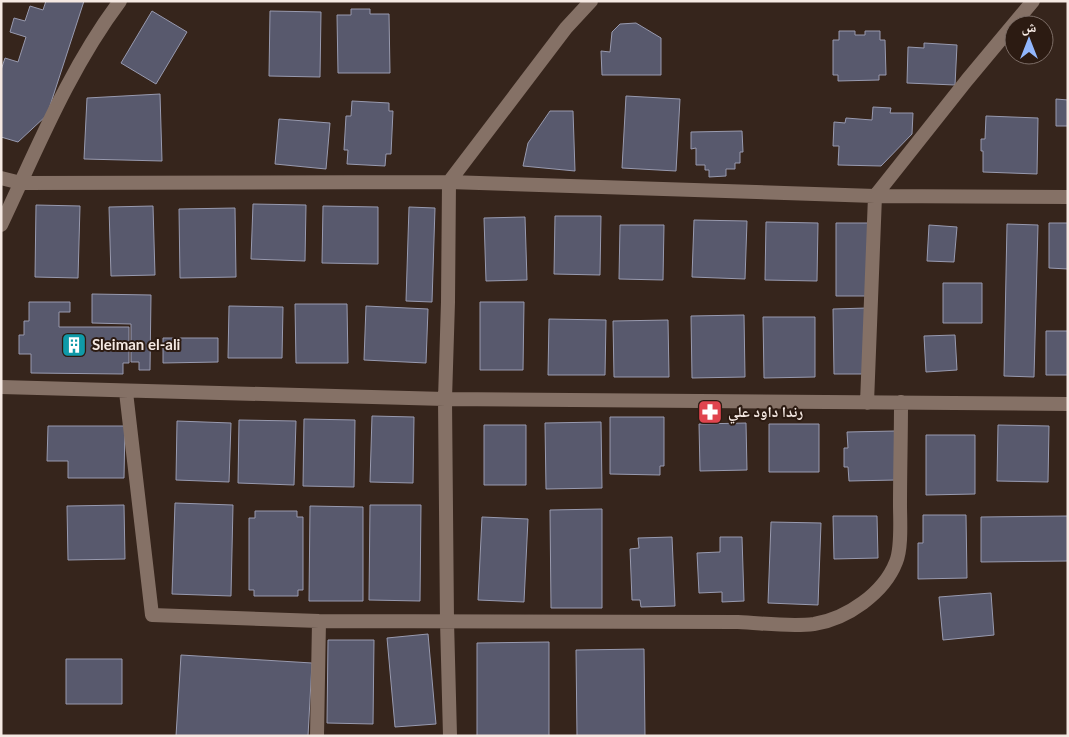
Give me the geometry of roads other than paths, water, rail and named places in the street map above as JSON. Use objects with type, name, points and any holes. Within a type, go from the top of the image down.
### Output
[{"type":"street","points":[[1,225],[74,70],[120,1]]},
{"type":"street","points":[[450,736],[446,621],[445,399],[449,182],[566,28],[591,1]]},
{"type":"street","points":[[867,402],[875,196],[967,80],[1033,1]]},
{"type":"street","points":[[1,178],[21,183],[449,182],[875,196],[1068,198]]},
{"type":"street","points":[[1,387],[126,392],[445,399],[1068,404]]},
{"type":"street","points":[[126,392],[152,615],[319,621],[738,622],[791,625],[815,624],[841,616],[862,605],[884,582],[896,562],[900,533],[901,402]]},
{"type":"street","points":[[317,736],[319,621]]},
{"type":"place","name":"Sleiman el-ali","points":[[74,345]]},
{"type":"place","name":"رندا داود علي","points":[[710,412]]}]
